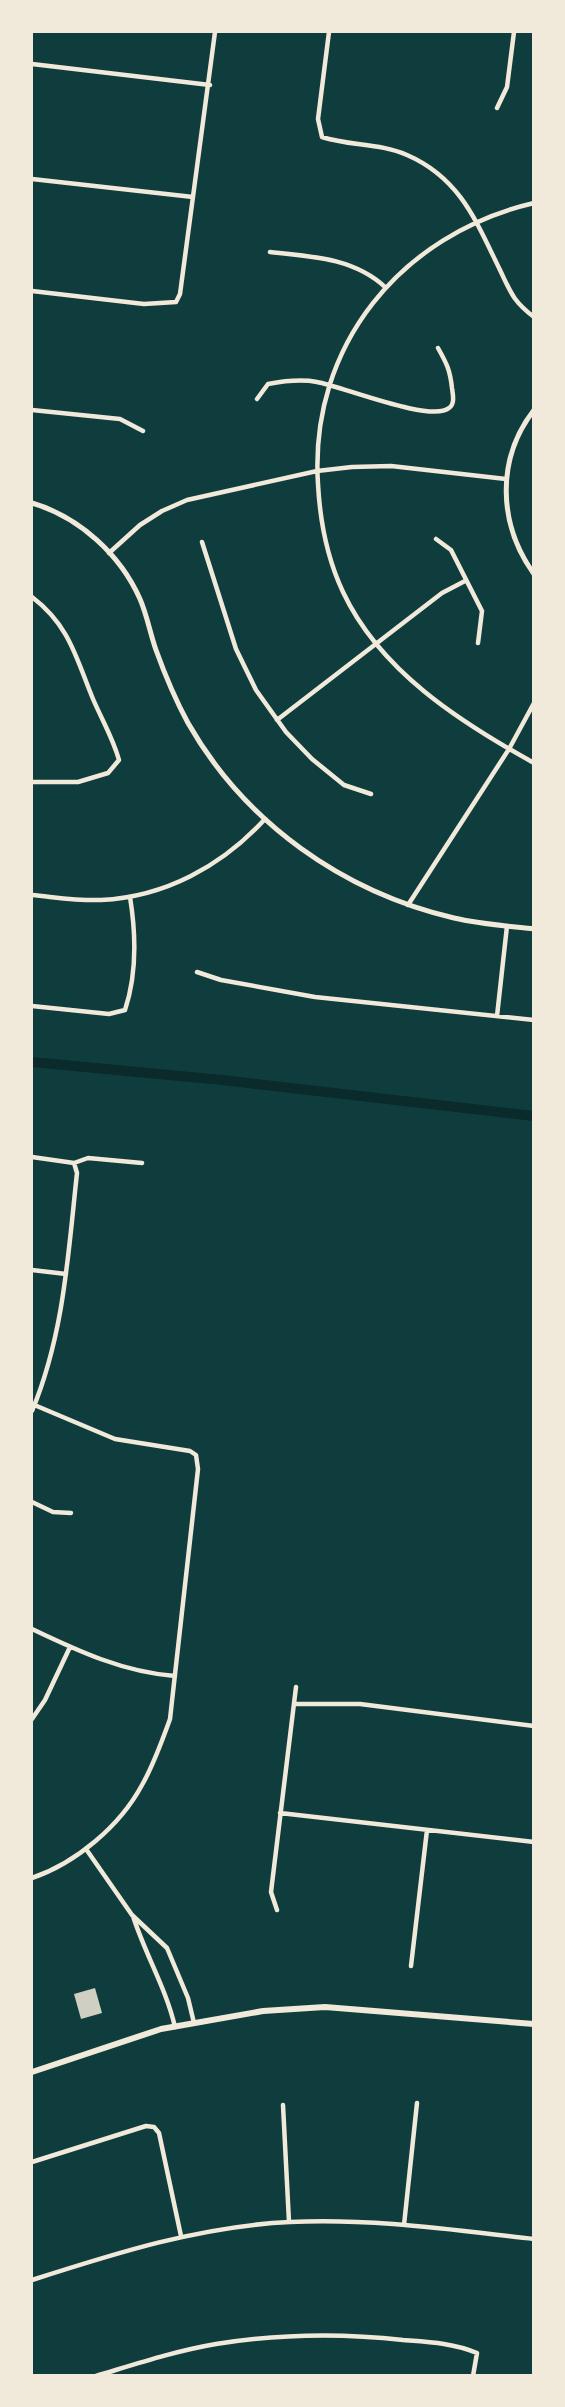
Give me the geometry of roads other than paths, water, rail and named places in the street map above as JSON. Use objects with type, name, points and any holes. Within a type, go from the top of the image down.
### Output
[{"type":"main road","points":[[32,2071],[131,2038],[263,2011],[325,2007],[534,2024]]},
{"type":"street","points":[[32,291],[144,304],[176,302],[180,294],[215,32]]},
{"type":"street","points":[[330,32],[318,119],[322,138],[383,147],[407,155],[435,171],[459,192],[477,222],[517,304],[534,317]]},
{"type":"street","points":[[498,107],[506,87],[514,32]]},
{"type":"street","points":[[32,64],[210,85]]},
{"type":"street","points":[[32,178],[193,197]]},
{"type":"street","points":[[534,203],[477,222],[447,236],[416,258],[386,288],[359,321],[329,385],[320,427],[317,471],[319,515],[328,553],[343,593],[377,644],[410,680],[433,698],[534,763]]},
{"type":"street","points":[[270,252],[340,262],[378,279],[386,288]]},
{"type":"street","points":[[257,399],[268,384],[299,381],[346,389],[390,404],[442,411],[450,408],[453,402],[450,368],[438,348]]},
{"type":"street","points":[[32,410],[120,419],[143,431]]},
{"type":"street","points":[[534,410],[515,441],[506,479],[506,508],[510,528],[523,558],[534,574]]},
{"type":"street","points":[[109,552],[140,525],[187,500],[317,471],[391,466],[506,479]]},
{"type":"street","points":[[32,503],[66,518],[109,552],[135,589],[167,678],[188,722],[224,775],[265,819],[331,869],[368,890],[456,919],[534,929]]},
{"type":"street","points":[[436,539],[452,550],[482,611],[478,643]]},
{"type":"street","points":[[202,542],[236,649],[257,690],[277,720],[312,758],[344,785],[371,794]]},
{"type":"street","points":[[277,720],[442,593],[465,581]]},
{"type":"street","points":[[32,597],[53,616],[69,637],[93,700],[114,742],[119,760],[108,773],[78,782],[32,782]]},
{"type":"street","points":[[408,905],[509,749],[534,703]]},
{"type":"street","points":[[32,895],[100,900],[130,897],[174,885],[208,868],[236,849],[265,819]]},
{"type":"street","points":[[32,1006],[109,1014],[125,1010],[130,996],[134,954],[135,928],[130,897]]},
{"type":"street","points":[[497,1016],[507,926]]},
{"type":"street","points":[[197,972],[221,980],[315,997],[534,1020]]},
{"type":"street","points":[[32,1157],[74,1163],[88,1158],[142,1163]]},
{"type":"street","points":[[32,1878],[86,1849],[127,1809],[157,1755],[170,1719],[198,1469],[196,1455],[115,1439],[32,1407],[60,1323],[77,1173],[74,1163]]},
{"type":"street","points":[[32,1270],[66,1274]]},
{"type":"street","points":[[32,1502],[53,1512],[71,1513]]},
{"type":"street","points":[[32,1629],[70,1647],[130,1669],[175,1676]]},
{"type":"street","points":[[32,1719],[45,1700],[70,1647]]},
{"type":"street","points":[[277,1910],[271,1892],[296,1687]]},
{"type":"street","points":[[294,1704],[360,1704],[534,1726]]},
{"type":"street","points":[[280,1813],[534,1842]]},
{"type":"street","points":[[411,1966],[427,1830]]},
{"type":"street","points":[[86,1849],[132,1915],[167,1948],[188,1998],[194,2023]]},
{"type":"street","points":[[132,1915],[139,1937],[169,2002],[175,2027]]},
{"type":"street","points":[[404,2225],[417,2103]]},
{"type":"street","points":[[283,2105],[289,2222]]},
{"type":"street","points":[[32,2162],[146,2126],[154,2127],[159,2133],[181,2236]]},
{"type":"street","points":[[32,2280],[181,2236],[289,2222],[404,2225],[534,2239]]},
{"type":"street","points":[[96,2375],[156,2357],[216,2344],[313,2335],[363,2335],[459,2346],[477,2353],[474,2375]]},
{"type":"waterway","points":[[32,1062],[222,1080],[534,1116]]}]
